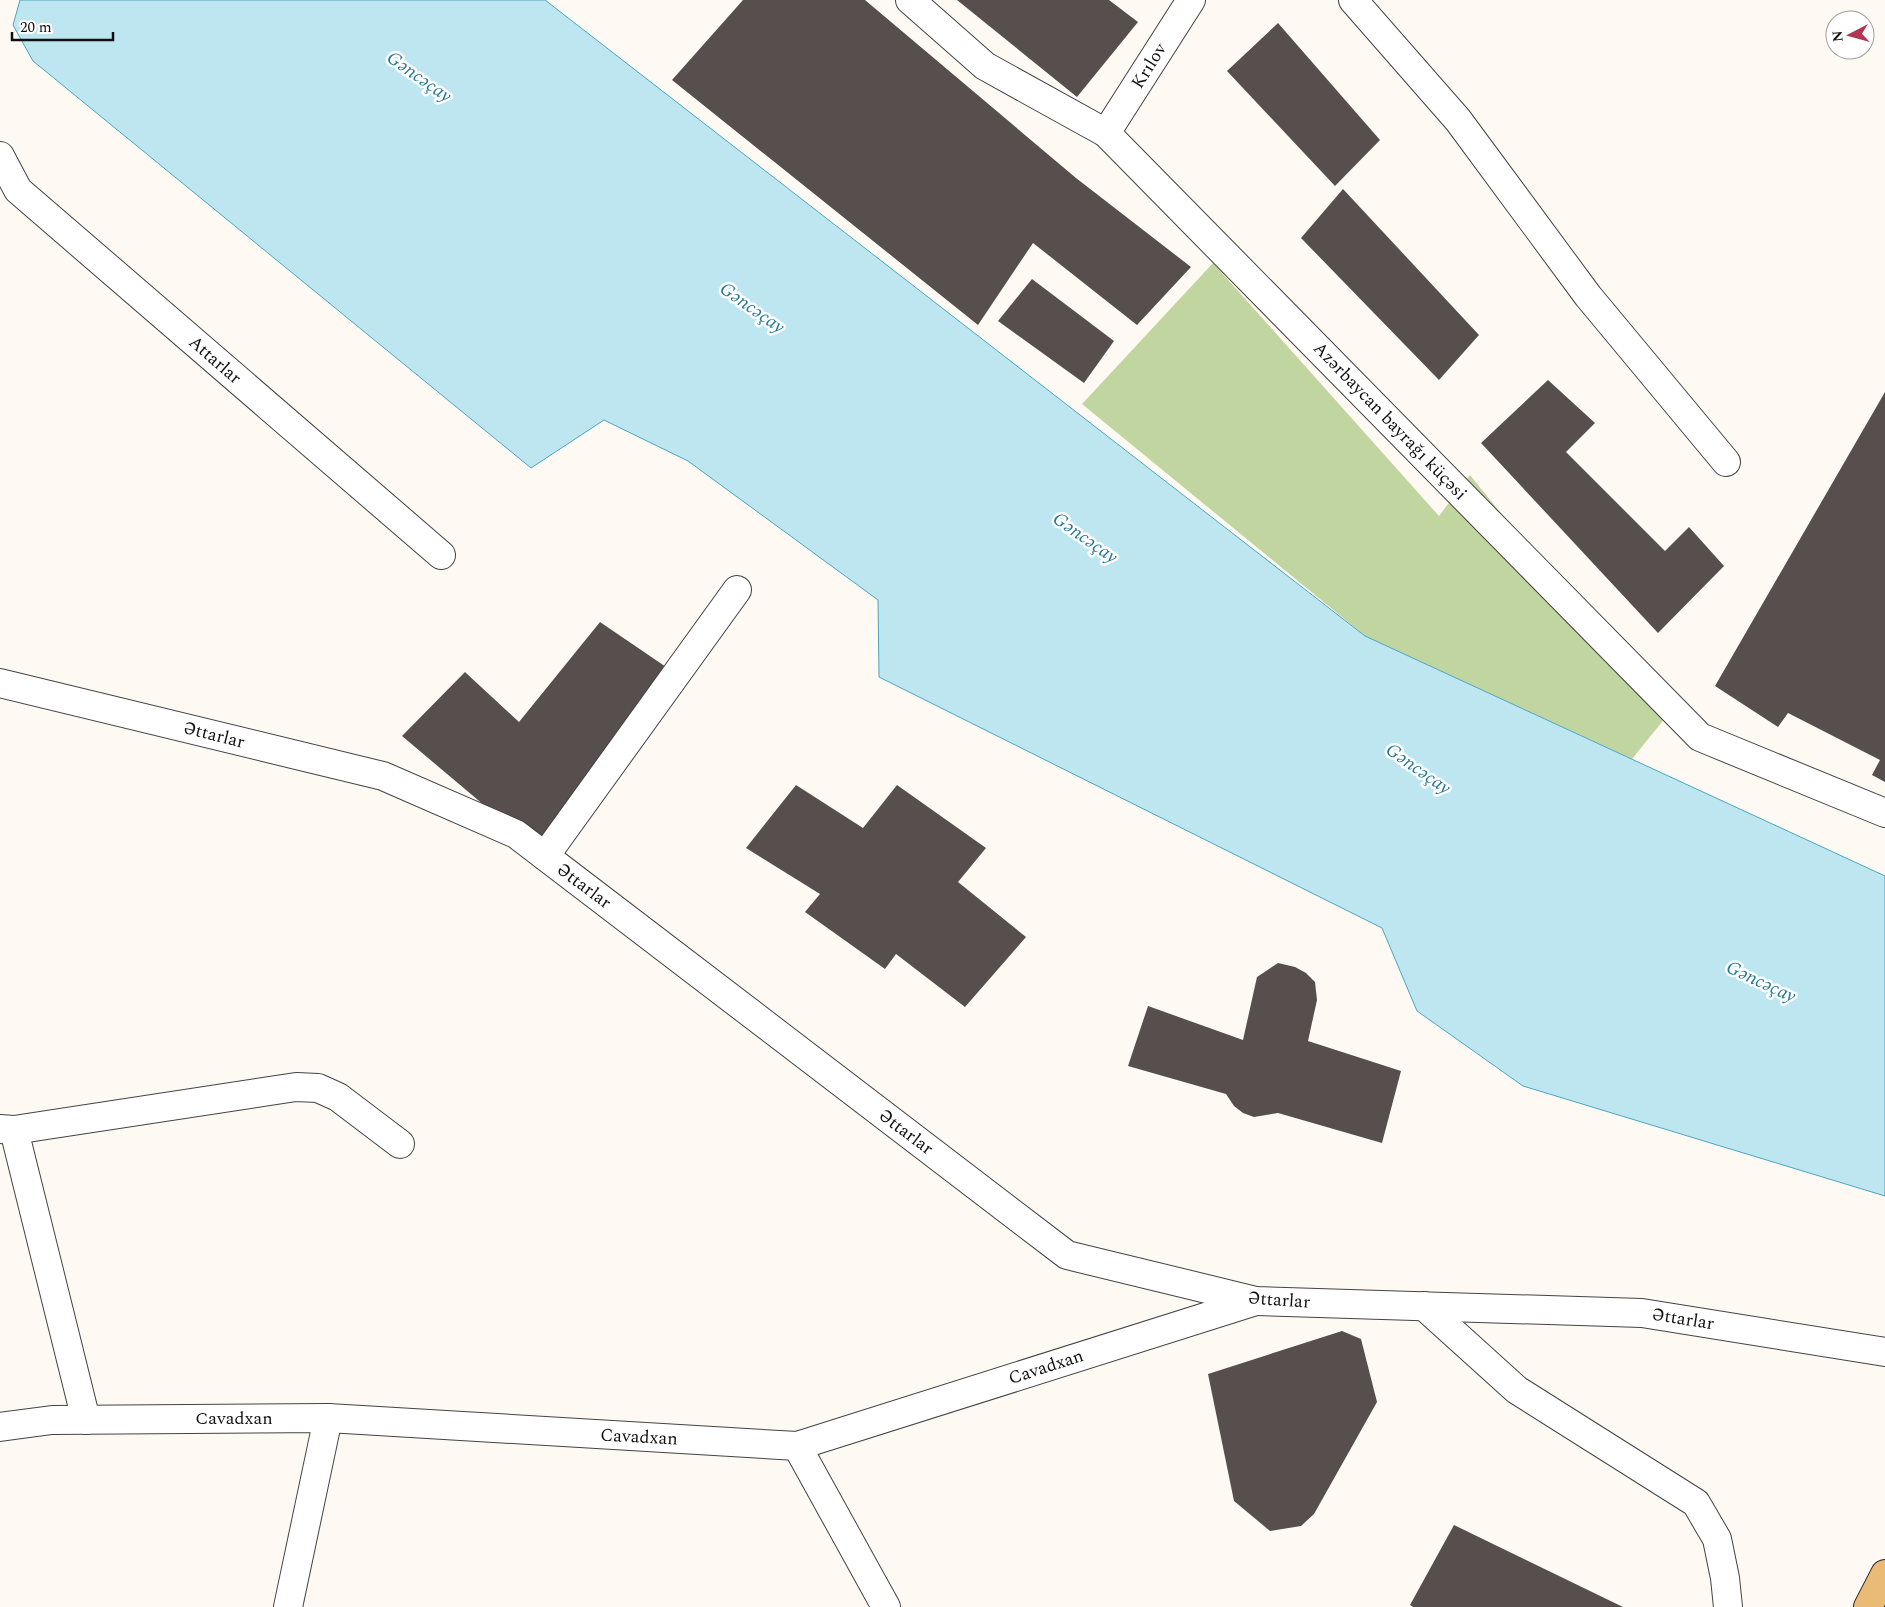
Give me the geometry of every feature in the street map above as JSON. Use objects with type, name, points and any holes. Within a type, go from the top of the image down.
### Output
[{"type":"main road","points":[[1868,1607],[1885,1574]]},
{"type":"street","name":"Azərbaycan bayrağı küçəsi","points":[[910,0],[985,66],[1106,133],[1700,737],[1885,813]]},
{"type":"street","name":"Krılov","points":[[1106,133],[1191,0]]},
{"type":"street","points":[[1353,0],[1458,120],[1588,296],[1726,462]]},
{"type":"street","name":"Attarlar","points":[[0,156],[18,190],[441,555]]},
{"type":"street","points":[[544,856],[737,590]]},
{"type":"street","name":"Əttarlar","points":[[0,683],[383,776],[516,834],[1067,1255],[1256,1301],[1642,1313],[1885,1352]]},
{"type":"street","points":[[86,1420],[7,1130],[296,1087],[318,1088],[338,1097],[400,1144]]},
{"type":"street","name":"Cavadxan","points":[[0,1427],[52,1420],[328,1418],[797,1446],[1256,1301]]},
{"type":"street","points":[[1424,1306],[1517,1390],[1696,1503],[1717,1540],[1725,1578],[1728,1607]]},
{"type":"street","points":[[288,1607],[328,1418]]},
{"type":"street","points":[[797,1446],[886,1607]]},
{"type":"green space","points":[[1213,263],[1439,516],[1470,475],[1666,717],[1632,759],[1365,636],[1082,404]]},
{"type":"water","name":"Gəncəçay","points":[[20,0],[545,0],[1365,636],[1885,876],[1885,1196],[1523,1086],[1417,1011],[1382,928],[879,677],[878,600],[688,461],[604,420],[531,468],[33,61],[13,25]]},
{"type":"building","points":[[743,0],[865,0],[1076,178],[1191,267],[1137,325],[1033,243],[978,325],[672,80]]},
{"type":"building","points":[[957,0],[1109,0],[1138,22],[1077,97]]},
{"type":"building","points":[[1278,23],[1380,140],[1335,186],[1227,71]]},
{"type":"building","points":[[1343,189],[1479,335],[1439,380],[1301,238]]},
{"type":"building","points":[[1032,279],[1114,341],[1084,383],[998,321]]},
{"type":"building","points":[[1548,380],[1595,423],[1566,452],[1665,551],[1689,527],[1724,566],[1658,633],[1481,443]]},
{"type":"building","points":[[1885,392],[1885,782],[1872,775],[1880,760],[1788,713],[1778,727],[1715,686]]},
{"type":"building","points":[[600,622],[669,669],[536,849],[402,736],[465,672],[519,722]]},
{"type":"building","points":[[796,785],[863,828],[897,785],[986,848],[958,882],[1026,937],[965,1007],[896,954],[885,969],[805,912],[820,894],[746,848]]},
{"type":"building","points":[[1278,963],[1295,967],[1306,973],[1315,982],[1317,1000],[1308,1041],[1401,1071],[1382,1143],[1278,1113],[1254,1117],[1243,1113],[1234,1106],[1226,1094],[1128,1066],[1148,1006],[1243,1040],[1257,977]]},
{"type":"building","points":[[1342,1331],[1361,1339],[1377,1402],[1314,1514],[1301,1526],[1270,1531],[1234,1501],[1208,1374]]},
{"type":"building","points":[[1454,1525],[1623,1607],[1413,1607],[1410,1605]]}]
